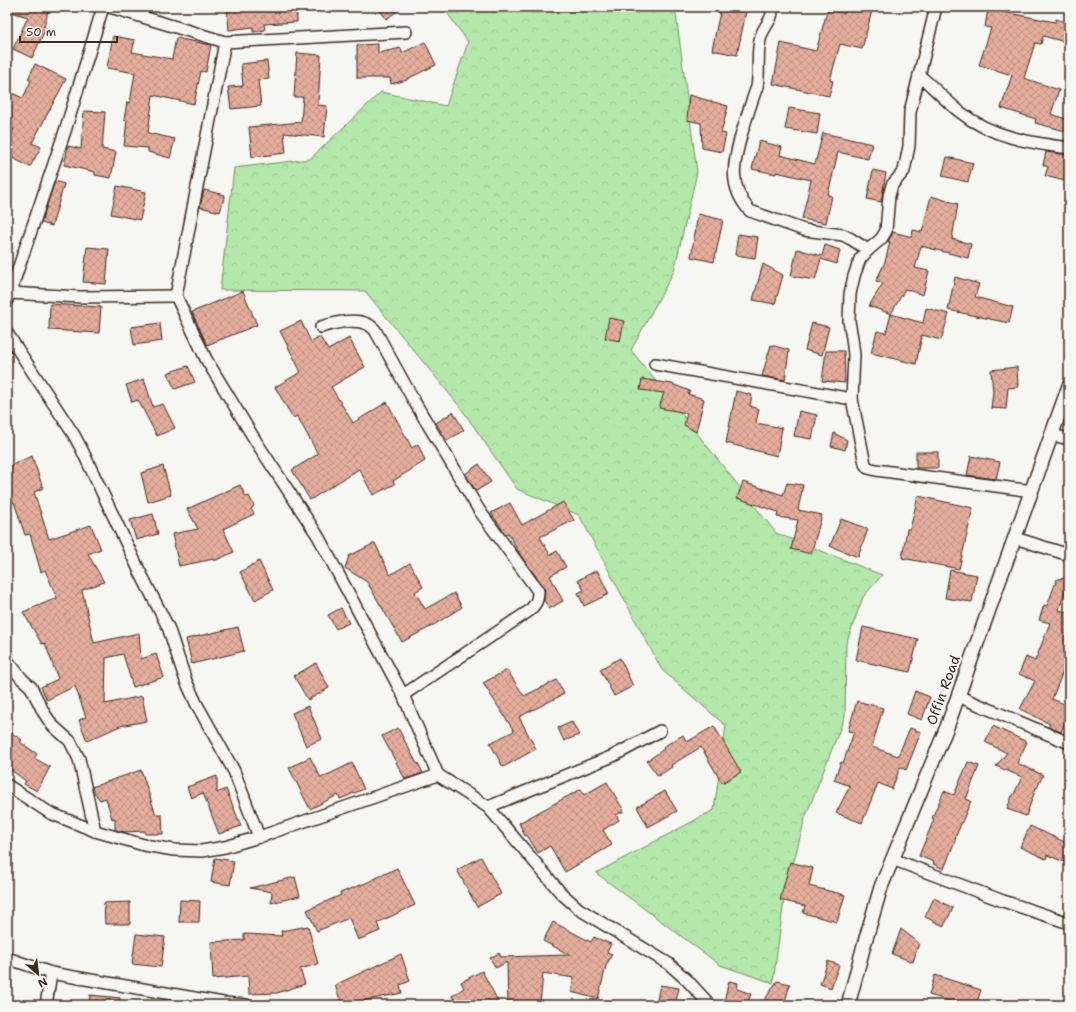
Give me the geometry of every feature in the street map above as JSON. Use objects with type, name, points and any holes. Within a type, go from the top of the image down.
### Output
[{"type":"street","points":[[103,7],[66,128],[9,297],[176,296]]},
{"type":"street","points":[[110,7],[225,42],[406,32]]},
{"type":"street","points":[[771,7],[773,12],[772,17],[763,29],[760,39],[759,76],[757,87],[735,157],[734,174],[739,195],[750,211],[804,230],[843,235],[852,239],[868,250]]},
{"type":"street","points":[[936,7],[910,112],[909,146],[904,171],[892,185],[889,196],[886,231],[881,239],[860,259],[850,294],[849,321],[854,355],[852,399],[865,464],[868,468],[1032,491]]},
{"type":"street","points":[[225,42],[176,296],[206,359],[318,536],[403,695],[438,775],[488,807],[561,893],[579,909],[669,964],[687,980],[710,1005]]},
{"type":"street","points":[[919,75],[960,113],[992,131],[1029,142],[1069,148]]},
{"type":"street","points":[[321,327],[340,322],[351,322],[367,324],[375,330],[414,401],[479,510],[538,590],[536,604],[529,611],[403,695]]},
{"type":"street","points":[[7,333],[74,435],[82,450],[168,627],[186,681],[196,703],[234,771],[259,837]]},
{"type":"street","points":[[655,364],[852,399]]},
{"type":"street","name":"Offin Road","points":[[848,1005],[881,887],[927,777],[958,696],[1069,386]]},
{"type":"street","points":[[1052,435],[1069,440]]},
{"type":"street","points":[[1015,538],[1069,555]]},
{"type":"street","points":[[7,660],[22,679],[31,687],[52,725],[70,741],[79,758],[95,830]]},
{"type":"street","points":[[958,696],[1069,743]]},
{"type":"street","points":[[488,807],[613,756],[660,731]]},
{"type":"street","points":[[7,785],[50,813],[95,830],[144,845],[174,850],[202,851],[225,847],[259,837],[438,775]]},
{"type":"street","points":[[892,859],[1003,901],[1069,923]]},
{"type":"street","points":[[7,958],[51,973],[223,1003],[246,1005]]},
{"type":"street","points":[[46,1005],[51,973]]},
{"type":"green space","points":[[443,7],[675,7],[697,172],[674,271],[631,350],[776,533],[882,575],[863,597],[846,644],[845,716],[805,818],[784,900],[773,983],[720,965],[596,873],[714,810],[726,726],[662,670],[579,515],[517,489],[461,408],[365,291],[220,290],[234,168],[310,159],[381,92],[446,106],[468,42]]},
{"type":"building","points":[[7,7],[49,7],[44,27],[46,28],[32,58],[13,49],[28,17],[7,11]]},
{"type":"building","points":[[227,7],[297,7],[297,22],[264,24],[265,30],[253,32],[253,27],[229,30]]},
{"type":"building","points":[[378,7],[403,7],[386,19]]},
{"type":"building","points":[[721,7],[747,7],[737,55],[712,50]]},
{"type":"building","points":[[844,7],[873,7],[862,49],[840,44],[830,80],[833,81],[829,96],[773,84],[781,43],[816,51],[828,8],[844,14]]},
{"type":"building","points":[[988,9],[1055,22],[1056,19],[1069,23],[1069,43],[1043,36],[1041,44],[1035,43],[1024,78],[1059,90],[1051,114],[1069,120],[1069,132],[1035,123],[1036,119],[1001,108],[1012,75],[979,65],[991,28],[985,27]]},
{"type":"building","points":[[113,36],[135,40],[132,52],[172,59],[176,38],[211,45],[206,72],[201,71],[194,104],[153,95],[148,133],[175,139],[170,158],[148,152],[148,148],[124,146],[127,121],[124,120],[127,102],[130,103],[135,73],[107,68]]},
{"type":"building","points":[[425,42],[436,65],[407,80],[391,84],[390,78],[357,78],[357,45],[378,44],[378,53],[401,48],[402,53]]},
{"type":"building","points":[[297,53],[321,55],[318,105],[327,106],[324,137],[284,133],[286,153],[252,157],[249,127],[301,122],[303,97],[294,97]]},
{"type":"building","points":[[267,61],[269,79],[258,80],[261,106],[231,109],[228,87],[243,86],[241,64]]},
{"type":"building","points":[[35,64],[66,79],[32,143],[41,147],[30,167],[7,155],[7,142],[14,129],[7,126],[7,91],[23,98],[31,81],[28,79]]},
{"type":"building","points":[[689,95],[728,106],[721,133],[726,134],[722,152],[702,148],[701,123],[687,120]]},
{"type":"building","points":[[789,108],[820,113],[817,134],[785,129]]},
{"type":"building","points":[[84,111],[105,112],[102,149],[116,152],[111,178],[95,175],[95,172],[64,165],[68,146],[81,149]]},
{"type":"building","points":[[823,133],[872,144],[868,159],[838,152],[828,195],[832,196],[826,223],[802,219],[811,180],[776,172],[776,174],[752,169],[759,141],[782,147],[780,155],[815,164]]},
{"type":"building","points":[[1046,152],[1069,155],[1069,182],[1045,176],[1048,167],[1043,165]]},
{"type":"building","points":[[947,157],[973,163],[968,182],[942,176]]},
{"type":"building","points":[[873,170],[886,173],[881,202],[867,199]]},
{"type":"building","points":[[55,181],[64,184],[52,226],[41,223]]},
{"type":"building","points":[[117,186],[146,192],[140,220],[111,214]]},
{"type":"building","points":[[204,190],[225,195],[220,212],[200,207]]},
{"type":"building","points":[[931,196],[958,204],[952,239],[971,244],[968,258],[921,246],[915,268],[929,271],[923,295],[905,289],[891,314],[869,306],[883,283],[876,281],[885,262],[890,242],[888,242],[893,232],[912,237],[913,230],[922,232]]},
{"type":"building","points":[[698,214],[723,220],[714,262],[691,257]]},
{"type":"building","points":[[738,234],[758,237],[755,258],[735,255]]},
{"type":"building","points":[[825,245],[840,250],[837,264],[821,259],[815,280],[791,276],[797,249],[822,256]]},
{"type":"building","points":[[87,247],[109,249],[106,284],[83,282]]},
{"type":"building","points":[[763,264],[783,275],[775,304],[753,300]]},
{"type":"building","points":[[955,277],[979,284],[975,297],[1013,307],[1009,323],[948,310]]},
{"type":"building","points":[[243,291],[257,325],[207,345],[192,312]]},
{"type":"building","points":[[50,304],[101,307],[99,333],[49,330]]},
{"type":"building","points":[[926,308],[949,314],[941,340],[922,335],[916,364],[871,353],[877,331],[886,333],[891,314],[923,323]]},
{"type":"building","points":[[609,318],[624,321],[620,341],[605,338]]},
{"type":"building","points":[[301,321],[311,342],[320,337],[328,350],[349,338],[365,367],[331,387],[353,423],[387,402],[412,448],[418,444],[425,461],[393,481],[395,484],[373,495],[359,469],[310,500],[292,470],[318,454],[297,416],[293,418],[275,387],[301,372],[280,331]]},
{"type":"building","points":[[160,323],[162,341],[134,345],[131,327]]},
{"type":"building","points":[[812,323],[829,327],[822,355],[805,350]]},
{"type":"building","points":[[771,345],[789,350],[785,380],[762,376]]},
{"type":"building","points":[[826,351],[844,351],[845,383],[822,381]]},
{"type":"building","points":[[188,366],[195,382],[175,389],[167,373]]},
{"type":"building","points":[[1017,367],[1018,387],[1008,388],[1006,409],[991,408],[993,392],[991,370]]},
{"type":"building","points":[[144,379],[153,407],[163,404],[175,428],[157,436],[138,400],[132,402],[126,385]]},
{"type":"building","points":[[642,379],[672,384],[690,391],[688,394],[704,399],[696,432],[684,425],[687,413],[659,408],[664,393],[640,390]]},
{"type":"building","points":[[736,391],[752,395],[750,406],[759,409],[756,423],[782,428],[777,456],[726,443]]},
{"type":"building","points":[[799,411],[817,415],[812,439],[794,436]]},
{"type":"building","points":[[453,412],[464,430],[447,441],[436,423]]},
{"type":"building","points":[[834,433],[847,440],[845,450],[831,446]]},
{"type":"building","points":[[916,452],[938,452],[938,468],[916,468]]},
{"type":"building","points":[[32,456],[43,488],[34,492],[49,539],[91,525],[101,549],[88,554],[104,582],[82,590],[94,643],[139,633],[141,659],[156,654],[164,677],[133,687],[123,654],[106,658],[105,704],[142,696],[147,721],[120,726],[87,741],[79,720],[86,717],[75,686],[47,700],[41,687],[58,679],[45,643],[42,644],[23,612],[57,598],[45,570],[41,572],[30,534],[25,535],[14,502],[12,503],[7,483],[7,467]]},
{"type":"building","points":[[971,456],[1000,462],[996,479],[967,475]]},
{"type":"building","points":[[479,464],[491,482],[476,491],[465,474]]},
{"type":"building","points":[[163,466],[171,495],[148,502],[141,473]]},
{"type":"building","points":[[743,482],[783,495],[787,483],[803,485],[798,510],[822,515],[811,554],[791,549],[798,520],[777,517],[778,512],[737,498]]},
{"type":"building","points":[[240,485],[246,497],[249,496],[254,506],[251,509],[254,514],[223,529],[234,552],[214,561],[214,559],[179,566],[172,534],[198,529],[187,509]]},
{"type":"building","points":[[918,496],[973,508],[959,569],[902,558],[907,529],[910,529]]},
{"type":"building","points":[[563,502],[574,520],[540,537],[550,555],[557,551],[566,567],[550,576],[563,601],[549,609],[544,600],[544,587],[521,556],[508,533],[506,535],[491,513],[510,503],[522,525]]},
{"type":"building","points":[[153,514],[158,534],[136,540],[130,520]]},
{"type":"building","points":[[841,519],[868,529],[858,557],[830,546]]},
{"type":"building","points":[[375,543],[390,575],[410,563],[423,587],[415,592],[425,609],[454,593],[462,607],[432,626],[402,642],[367,582],[345,568],[349,556]]},
{"type":"building","points":[[259,561],[273,590],[255,600],[240,572]]},
{"type":"building","points":[[597,570],[609,594],[584,606],[578,593],[584,590],[578,580]]},
{"type":"building","points":[[950,570],[977,575],[972,602],[945,598]]},
{"type":"building","points":[[1069,578],[1059,610],[1069,613],[1069,671],[1064,669],[1052,699],[1069,706],[1069,713],[1061,732],[1048,727],[1050,724],[1020,709],[1035,681],[1019,674],[1026,657],[1035,661],[1050,623],[1039,620],[1044,605],[1047,606],[1057,579]]},
{"type":"building","points":[[341,608],[349,623],[336,629],[328,615]]},
{"type":"building","points":[[238,627],[244,651],[192,664],[186,639]]},
{"type":"building","points":[[863,627],[918,639],[910,672],[856,660]]},
{"type":"building","points":[[620,658],[633,686],[614,696],[600,669]]},
{"type":"building","points":[[316,663],[329,688],[308,700],[294,676]]},
{"type":"building","points":[[507,670],[524,696],[557,680],[564,694],[519,717],[536,749],[503,767],[490,743],[514,731],[483,683]]},
{"type":"building","points":[[915,691],[930,697],[922,720],[907,714]]},
{"type":"building","points":[[857,701],[883,708],[872,747],[898,756],[910,728],[921,732],[906,770],[900,767],[892,789],[878,783],[862,823],[836,813],[850,786],[834,780],[841,762],[843,763],[854,732],[848,731]]},
{"type":"building","points":[[308,706],[322,739],[306,746],[292,713]]},
{"type":"building","points":[[572,722],[579,735],[564,741],[558,728]]},
{"type":"building","points":[[714,726],[741,772],[722,783],[701,747],[671,765],[672,767],[658,776],[647,761],[664,749],[663,747],[683,735],[687,742]]},
{"type":"building","points":[[993,726],[1027,742],[1017,763],[1043,775],[1036,788],[1026,816],[1007,809],[1022,777],[996,766],[1007,753],[985,742]]},
{"type":"building","points":[[398,728],[423,773],[405,779],[382,736]]},
{"type":"building","points":[[7,730],[22,740],[20,742],[37,754],[34,758],[50,767],[37,791],[24,784],[26,781],[7,767]]},
{"type":"building","points":[[310,757],[321,778],[352,763],[364,789],[340,799],[338,795],[310,809],[289,768]]},
{"type":"building","points":[[968,762],[979,766],[966,799],[971,801],[955,838],[944,869],[933,864],[934,862],[919,856],[934,819],[932,818],[944,791],[954,795]]},
{"type":"building","points":[[141,770],[156,815],[162,815],[163,834],[145,834],[145,831],[125,832],[115,830],[115,818],[112,819],[106,798],[100,800],[93,791],[92,787]]},
{"type":"building","points":[[217,776],[217,793],[226,789],[241,826],[219,834],[203,793],[191,798],[187,787]]},
{"type":"building","points":[[607,782],[624,811],[616,815],[619,820],[603,830],[612,845],[565,872],[550,846],[538,853],[527,835],[525,836],[519,823],[581,789],[584,795]]},
{"type":"building","points":[[665,791],[677,811],[648,827],[637,807]]},
{"type":"building","points":[[1030,826],[1069,844],[1069,864],[1047,855],[1046,859],[1020,847]]},
{"type":"building","points":[[481,857],[501,894],[477,907],[457,870]]},
{"type":"building","points":[[215,858],[234,861],[230,885],[211,882]]},
{"type":"building","points":[[790,862],[813,868],[809,886],[845,895],[837,922],[803,913],[805,906],[780,900]]},
{"type":"building","points":[[397,868],[415,905],[377,923],[380,931],[358,940],[349,918],[317,931],[307,910],[341,895],[340,893],[366,883]]},
{"type":"building","points":[[295,877],[300,896],[271,903],[272,892],[250,888]]},
{"type":"building","points":[[934,898],[953,908],[944,926],[925,917]]},
{"type":"building","points":[[180,900],[200,901],[199,922],[179,922]]},
{"type":"building","points":[[130,902],[130,924],[105,924],[104,903]]},
{"type":"building","points":[[553,922],[591,942],[594,937],[611,944],[607,952],[612,954],[606,966],[598,999],[571,992],[574,978],[543,973],[540,1005],[508,1005],[507,962],[496,968],[490,958],[499,953],[501,957],[570,955],[543,941]]},
{"type":"building","points":[[308,926],[318,964],[300,969],[305,984],[277,993],[249,994],[248,976],[213,979],[211,942],[244,940],[244,934],[282,936],[281,931]]},
{"type":"building","points":[[901,929],[919,943],[913,962],[892,954]]},
{"type":"building","points":[[136,934],[165,937],[161,967],[132,964]]},
{"type":"building","points":[[401,954],[410,981],[400,985],[402,993],[342,1005],[335,985]]},
{"type":"building","points":[[828,961],[839,965],[831,988],[820,984]]},
{"type":"building","points":[[482,971],[500,1005],[457,1005],[452,996],[464,988],[461,982]]},
{"type":"building","points":[[935,975],[981,990],[976,1005],[964,1005],[929,995]]},
{"type":"building","points":[[729,981],[738,983],[737,989],[751,994],[747,1005],[723,1005]]},
{"type":"building","points":[[777,981],[790,984],[784,1005],[764,1001]]},
{"type":"building","points":[[660,985],[679,988],[675,1005],[656,1005]]},
{"type":"building","points":[[90,995],[120,998],[120,1005],[89,1005]]}]
